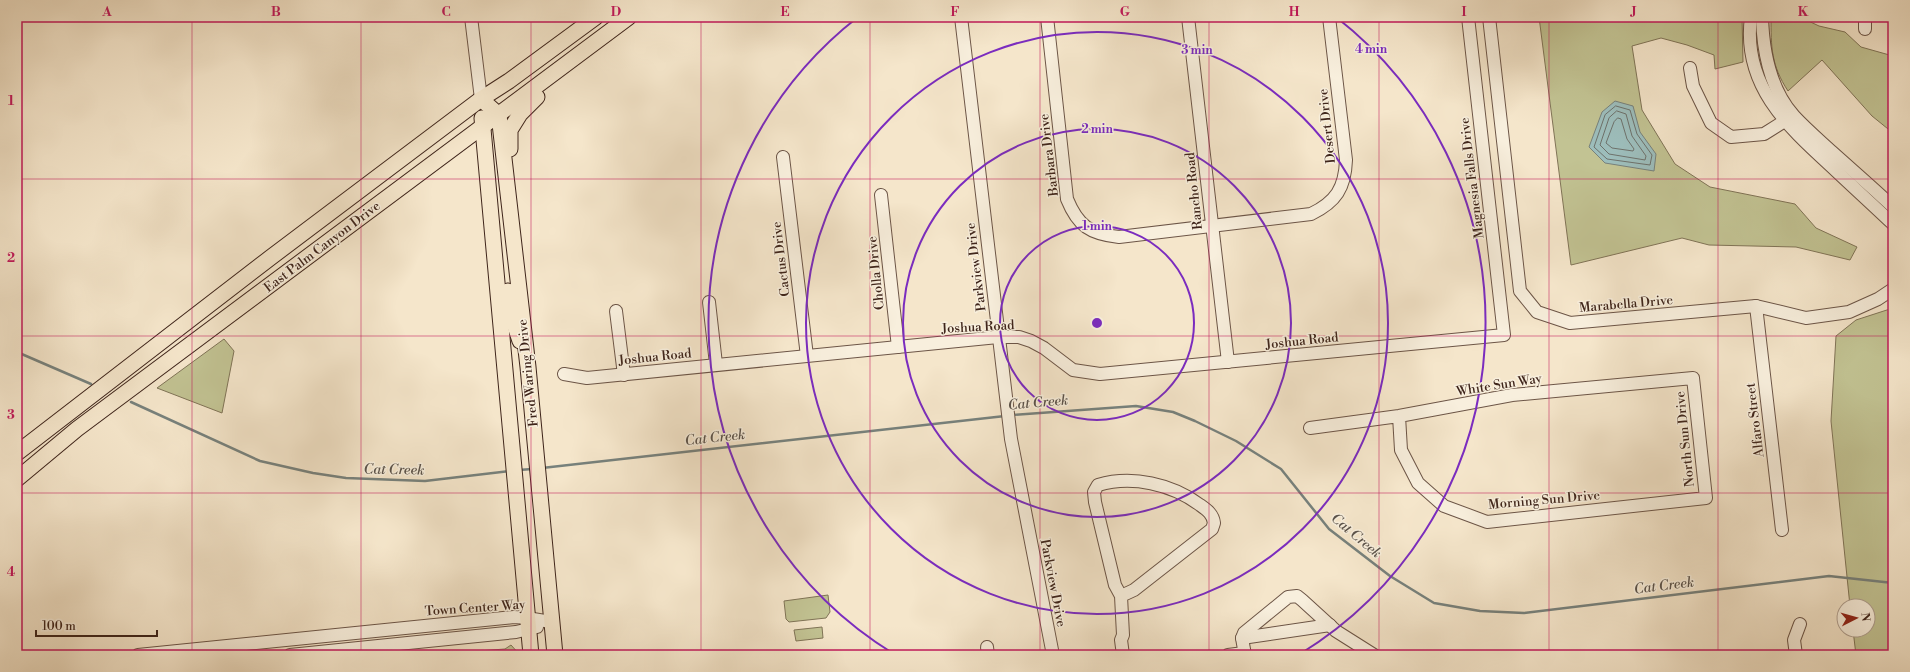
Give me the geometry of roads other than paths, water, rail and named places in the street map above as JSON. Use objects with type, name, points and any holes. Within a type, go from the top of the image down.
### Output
[{"type":"main road","name":"East Palm Canyon Drive","points":[[17,453],[270,258],[481,99],[596,17]]},
{"type":"main road","name":"East Palm Canyon Drive","points":[[21,476],[78,429],[629,17]]},
{"type":"main road","points":[[508,192],[511,171],[510,130],[520,114],[538,96],[555,73]]},
{"type":"main road","points":[[481,99],[499,115]]},
{"type":"main road","name":"Fred Waring Drive","points":[[481,99],[482,126],[531,655]]},
{"type":"main road","name":"Fred Waring Drive","points":[[499,115],[526,349],[555,655]]},
{"type":"main road","points":[[489,193],[499,213],[504,249],[510,258],[516,259]]},
{"type":"main road","points":[[495,262],[504,270],[514,327],[518,339],[526,349]]},
{"type":"main road","points":[[21,476],[29,457],[55,424]]},
{"type":"street","name":"Fred Waring Drive","points":[[471,17],[481,99]]},
{"type":"street","name":"Parkview Drive","points":[[961,17],[1010,439],[1053,655]]},
{"type":"street","name":"Barbara Drive","points":[[1047,17],[1068,199],[1074,214],[1086,227],[1103,235],[1119,237],[1212,226]]},
{"type":"street","name":"Rancho Road","points":[[1188,17],[1228,362]]},
{"type":"street","name":"Desert Drive","points":[[1212,226],[1311,214],[1325,207],[1338,193],[1345,178],[1346,160],[1330,17]]},
{"type":"street","name":"Magnesia Falls Drive","points":[[1468,17],[1504,335]]},
{"type":"street","name":"Marabella Drive","points":[[1489,17],[1520,291],[1537,312],[1570,323],[1756,306],[1806,318],[1849,312],[1878,299],[1893,289]]},
{"type":"street","points":[[1751,17],[1750,40],[1757,72],[1763,90],[1893,224]]},
{"type":"street","points":[[1762,17],[1764,49],[1768,66],[1789,118],[1893,207]]},
{"type":"street","points":[[1690,68],[1693,86],[1711,123],[1731,137],[1764,134],[1789,118]]},
{"type":"street","name":"Cactus Drive","points":[[783,157],[807,356]]},
{"type":"street","name":"Cholla Drive","points":[[881,195],[898,347]]},
{"type":"street","points":[[709,302],[716,364]]},
{"type":"street","name":"Alfaro Street","points":[[1756,306],[1782,530]]},
{"type":"street","points":[[616,311],[624,375]]},
{"type":"street","name":"Joshua Road","points":[[564,374],[587,378],[624,375],[716,364],[998,337],[1019,338],[1031,341],[1073,370],[1100,374],[1504,335]]},
{"type":"street","name":"White Sun Way","points":[[1310,428],[1399,416],[1512,395],[1693,378]]},
{"type":"street","name":"North Sun Drive","points":[[1693,378],[1706,498]]},
{"type":"street","name":"Morning Sun Drive","points":[[1399,416],[1401,450],[1418,483],[1444,506],[1487,522],[1706,498]]},
{"type":"street","points":[[1121,596],[1134,590],[1212,529],[1214,523],[1210,512],[1192,499],[1173,489],[1152,484],[1109,482],[1098,485],[1094,492],[1095,502],[1115,585],[1121,596],[1123,635],[1127,639],[1125,653]]},
{"type":"street","points":[[1228,655],[1244,654],[1242,638],[1247,629],[1288,597],[1292,596],[1302,600],[1330,626],[1361,648],[1374,655]]},
{"type":"street","name":"Town Center Way","points":[[290,655],[551,622]]},
{"type":"street","name":"Town Center Way","points":[[138,655],[439,624],[528,624]]},
{"type":"street","points":[[1796,655],[1794,640],[1800,624]]},
{"type":"street","points":[[1242,638],[1330,626]]},
{"type":"water","points":[[1615,101],[1633,106],[1640,132],[1656,154],[1654,171],[1605,163],[1589,147],[1602,112]]},
{"type":"waterway","name":"Cat Creek","points":[[17,352],[91,384]]},
{"type":"waterway","name":"Cat Creek","points":[[131,402],[260,461],[313,473],[346,478],[425,481],[510,471]]},
{"type":"waterway","name":"Cat Creek","points":[[1012,415],[1136,406],[1173,412],[1195,421],[1236,441],[1281,469],[1329,529],[1390,576],[1434,603],[1480,611],[1524,613],[1829,576],[1893,583]]},
{"type":"waterway","name":"Cat Creek","points":[[542,468],[1005,416]]},
{"type":"waterway","name":"Cat Creek","points":[[519,470],[532,469]]}]
